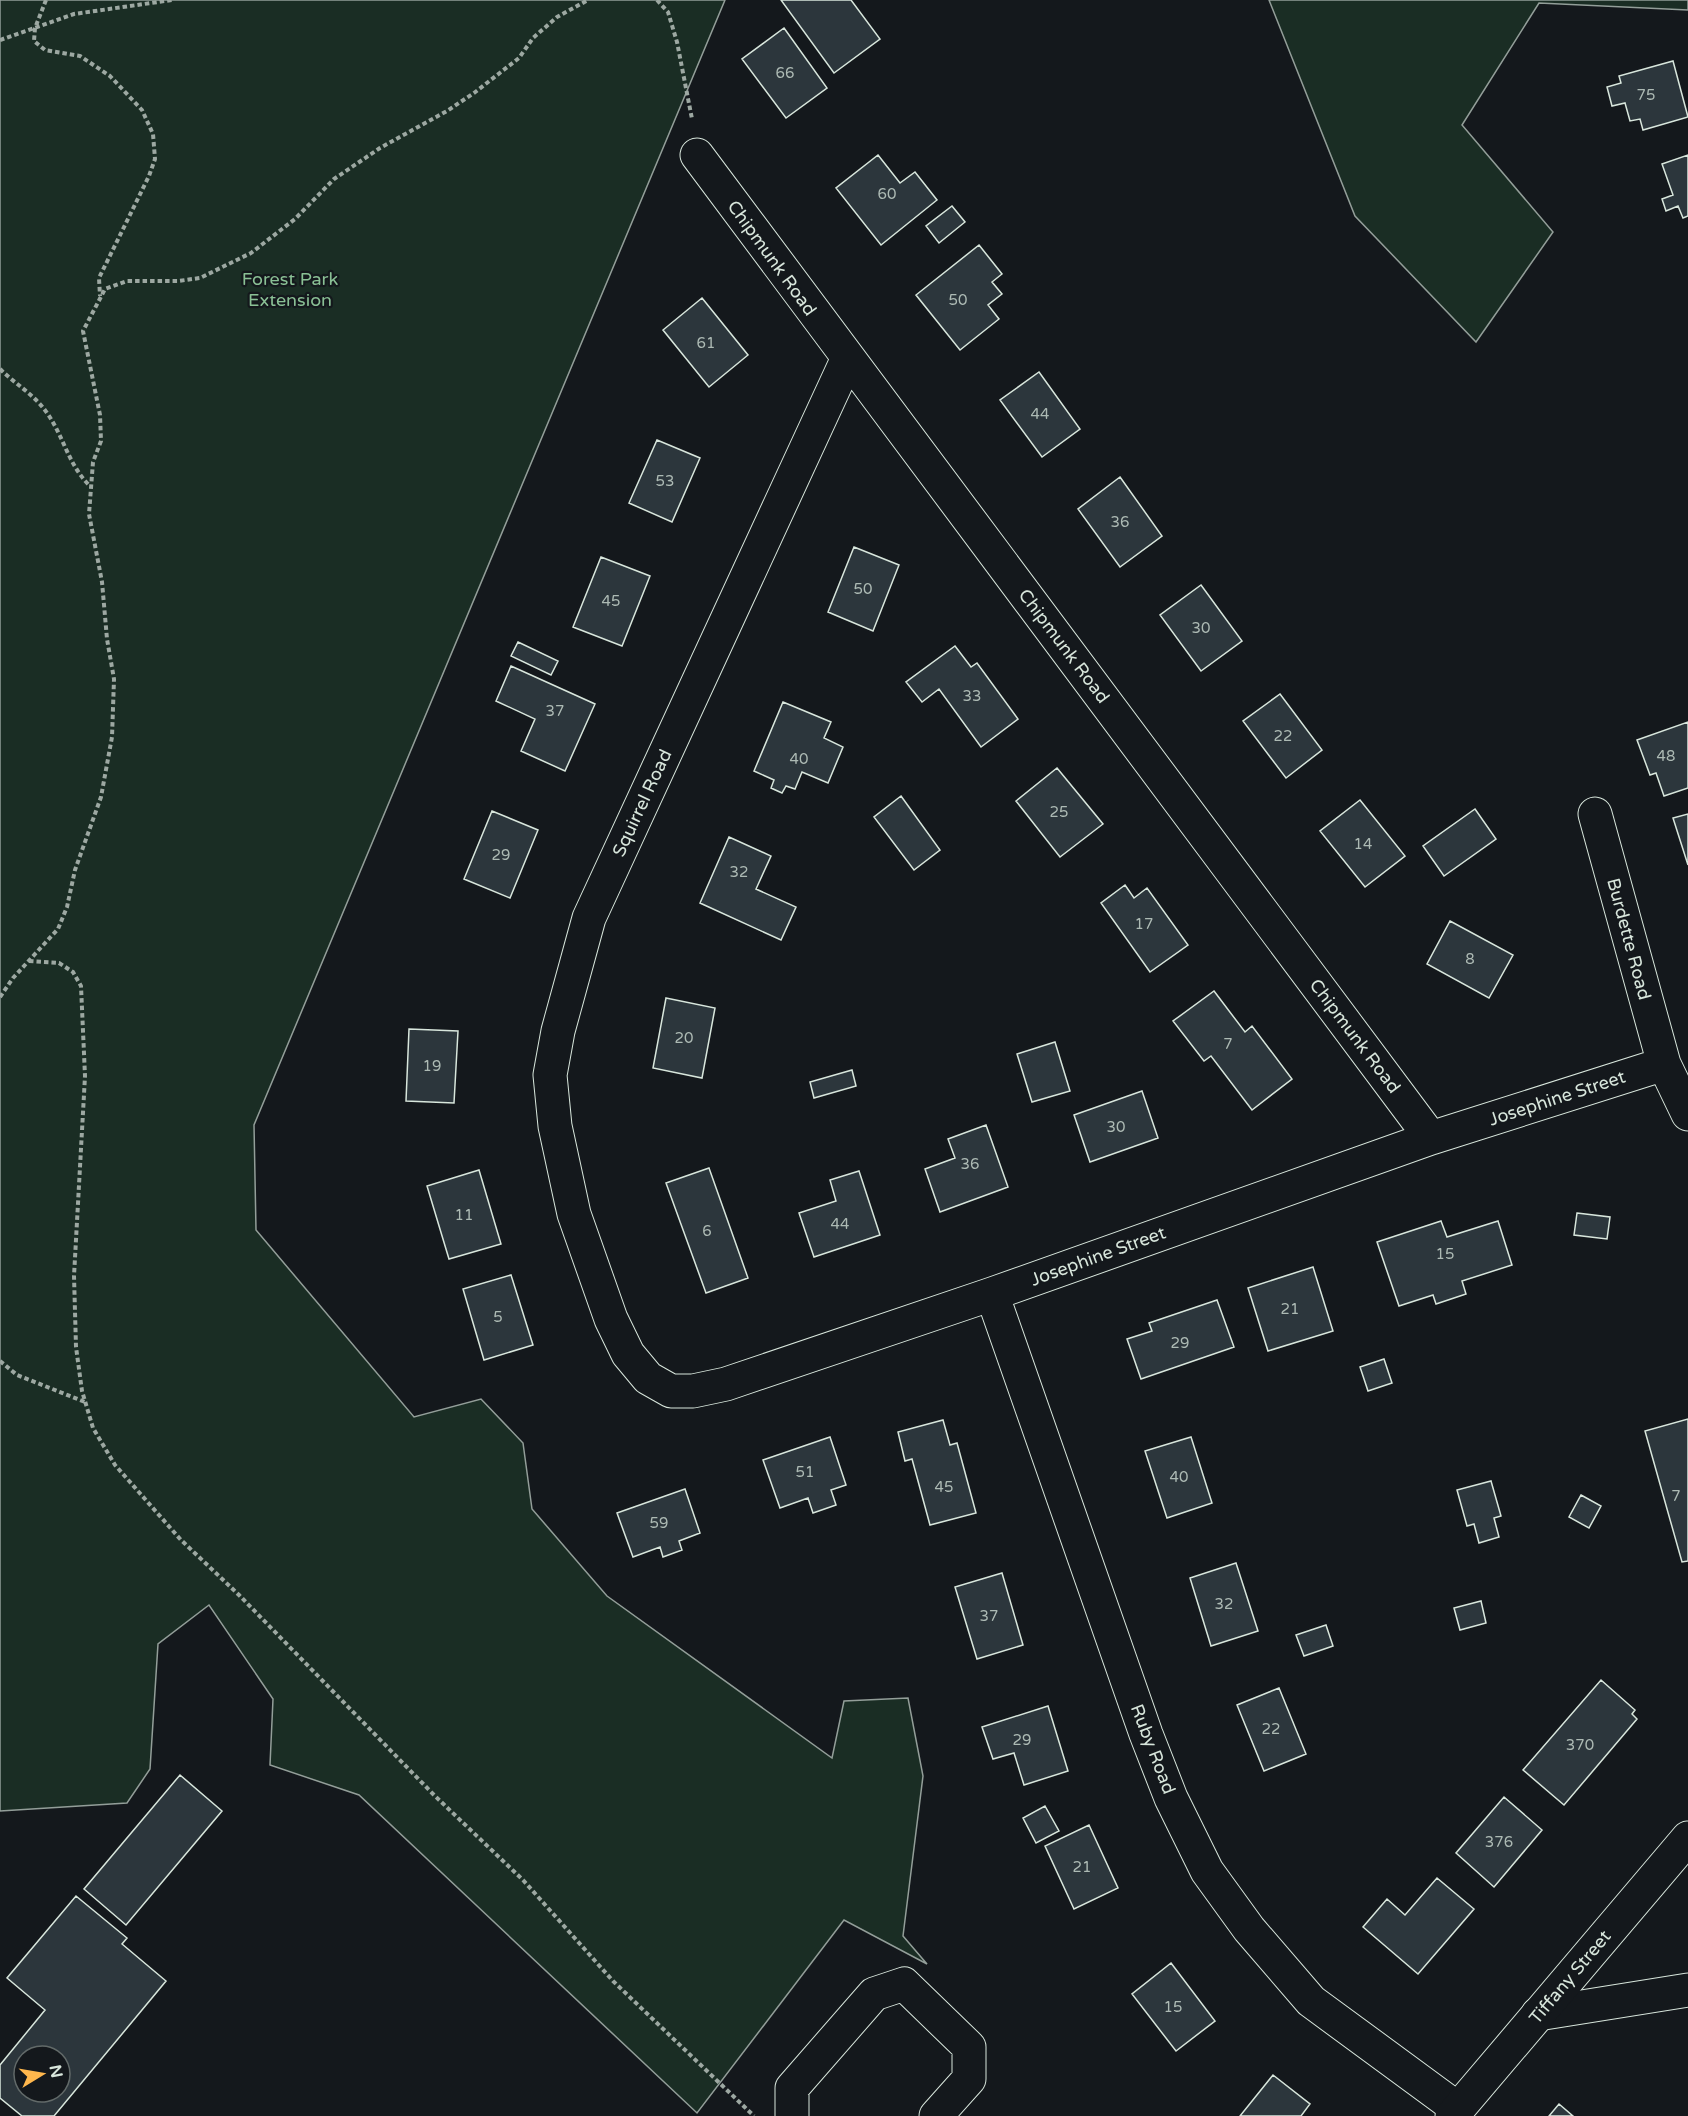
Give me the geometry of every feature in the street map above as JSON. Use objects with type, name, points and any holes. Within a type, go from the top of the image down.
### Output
[{"type":"street","name":"Chipmunk Road","points":[[697,155],[847,360],[1431,1138]]},
{"type":"street","name":"Squirrel Road","points":[[594,1270],[569,1193],[551,1101],[553,1053],[571,979],[589,918],[847,360]]},
{"type":"street","name":"Burdette Road","points":[[1595,814],[1664,1064],[1688,1114]]},
{"type":"street","name":"Josephine Street","points":[[594,1270],[611,1319],[633,1362],[658,1386],[682,1392],[726,1384],[992,1294],[1431,1138],[1664,1064]]},
{"type":"street","name":"Ruby Road","points":[[992,1294],[1146,1734],[1171,1798],[1207,1871],[1244,1923],[1311,2001],[1455,2113]]},
{"type":"street","name":"Tiffany Street","points":[[1455,2113],[1688,1838]]},
{"type":"street","points":[[792,2116],[792,2088],[874,1994],[904,1984],[969,2047],[969,2079],[936,2116]]},
{"type":"street","points":[[1538,2014],[1688,1990]]},
{"type":"path","points":[[46,0],[35,28],[34,41],[45,50],[80,56],[110,76],[142,110],[153,134],[155,159],[99,278],[100,298]]},
{"type":"path","points":[[0,40],[74,14],[172,0]]},
{"type":"path","points":[[0,997],[13,978],[58,929],[67,908],[75,870],[101,797],[112,737],[114,679],[106,639],[102,582],[89,514],[93,462],[101,441],[100,415],[83,331],[105,289],[127,280],[178,281],[200,278],[251,253],[295,219],[334,179],[380,148],[447,111],[474,93],[519,58],[533,38],[557,18],[588,0]]},
{"type":"path","points":[[657,0],[668,12],[677,42],[691,106],[697,155]]},
{"type":"path","points":[[0,369],[35,398],[47,413],[75,471],[90,485]]},
{"type":"path","points":[[29,962],[59,963],[73,972],[81,986],[85,1076],[74,1276],[76,1347],[93,1428],[115,1465],[181,1540],[239,1595],[435,1796],[523,1880],[613,1981],[754,2116]]},
{"type":"path","points":[[0,1361],[17,1375],[86,1402]]},
{"type":"green space","name":"Forest Park Extension","points":[[0,0],[725,0],[254,1125],[256,1230],[414,1417],[481,1399],[523,1443],[532,1509],[607,1596],[832,1758],[844,1701],[908,1698],[923,1776],[903,1936],[927,1964],[844,1920],[697,2113],[359,1795],[270,1765],[273,1699],[209,1605],[158,1644],[150,1769],[127,1803],[0,1811]]},
{"type":"green space","points":[[1269,0],[1688,0],[1688,10],[1539,3],[1462,125],[1553,232],[1476,342],[1355,216]]},
{"type":"building","points":[[781,0],[851,0],[880,39],[834,73]]},
{"type":"building","points":[[784,28],[827,88],[786,118],[742,59]]},
{"type":"building","points":[[1673,61],[1688,117],[1643,130],[1640,119],[1630,121],[1625,103],[1612,106],[1607,87],[1621,83],[1619,76]]},
{"type":"building","points":[[878,155],[900,183],[915,172],[937,200],[881,245],[836,188]]},
{"type":"building","points":[[1688,155],[1688,216],[1683,218],[1678,206],[1666,211],[1662,199],[1673,195],[1662,164]]},
{"type":"building","points":[[952,206],[965,222],[939,243],[926,226]]},
{"type":"building","points":[[979,245],[1002,274],[992,282],[1002,294],[988,305],[999,319],[960,350],[916,295]]},
{"type":"building","points":[[702,298],[748,355],[709,387],[663,330]]},
{"type":"building","points":[[1039,372],[1080,429],[1042,457],[1000,400]]},
{"type":"building","points":[[657,440],[700,458],[672,522],[629,503]]},
{"type":"building","points":[[1120,477],[1162,536],[1120,567],[1078,509]]},
{"type":"building","points":[[854,547],[899,565],[873,631],[828,612]]},
{"type":"building","points":[[601,557],[650,576],[622,646],[573,627]]},
{"type":"building","points":[[1201,585],[1242,641],[1201,671],[1160,615]]},
{"type":"building","points":[[518,642],[558,661],[551,675],[511,656]]},
{"type":"building","points":[[955,646],[971,667],[977,663],[1018,719],[981,747],[939,689],[922,702],[906,682]]},
{"type":"building","points":[[511,666],[595,704],[565,771],[521,751],[535,719],[496,701]]},
{"type":"building","points":[[1280,694],[1322,750],[1286,778],[1243,721]]},
{"type":"building","points":[[783,702],[831,722],[824,738],[843,747],[828,783],[802,772],[795,789],[786,786],[782,793],[771,788],[774,780],[754,771]]},
{"type":"building","points":[[1688,722],[1688,788],[1664,796],[1656,773],[1650,775],[1637,740]]},
{"type":"building","points":[[1057,768],[1103,824],[1060,857],[1016,801]]},
{"type":"building","points":[[901,796],[940,850],[914,870],[874,817]]},
{"type":"building","points":[[1360,800],[1405,856],[1365,887],[1320,831]]},
{"type":"building","points":[[1475,809],[1496,839],[1444,876],[1423,846]]},
{"type":"building","points":[[492,811],[538,830],[510,898],[464,879]]},
{"type":"building","points":[[1688,814],[1688,865],[1673,818]]},
{"type":"building","points":[[729,837],[771,856],[756,889],[796,907],[781,940],[700,903]]},
{"type":"building","points":[[1125,885],[1134,898],[1147,888],[1188,945],[1150,972],[1101,903]]},
{"type":"building","points":[[1450,921],[1513,955],[1489,998],[1427,964]]},
{"type":"building","points":[[1214,991],[1245,1032],[1252,1026],[1292,1079],[1252,1110],[1211,1056],[1204,1061],[1173,1021]]},
{"type":"building","points":[[666,998],[715,1008],[702,1078],[653,1068]]},
{"type":"building","points":[[409,1029],[458,1031],[454,1103],[406,1101]]},
{"type":"building","points":[[1055,1042],[1070,1091],[1032,1102],[1017,1054]]},
{"type":"building","points":[[852,1070],[856,1086],[814,1098],[810,1082]]},
{"type":"building","points":[[1142,1091],[1158,1138],[1090,1162],[1074,1115]]},
{"type":"building","points":[[986,1125],[1008,1187],[940,1212],[925,1169],[955,1158],[948,1139]]},
{"type":"building","points":[[709,1168],[748,1278],[706,1293],[666,1183]]},
{"type":"building","points":[[479,1170],[501,1244],[449,1259],[427,1186]]},
{"type":"building","points":[[859,1171],[880,1235],[814,1257],[799,1213],[836,1201],[830,1180]]},
{"type":"building","points":[[1577,1213],[1610,1217],[1607,1239],[1574,1235]]},
{"type":"building","points":[[1441,1221],[1447,1237],[1498,1221],[1512,1265],[1462,1281],[1466,1294],[1436,1304],[1433,1295],[1399,1306],[1377,1242]]},
{"type":"building","points":[[1313,1267],[1333,1331],[1268,1351],[1248,1288]]},
{"type":"building","points":[[511,1275],[533,1345],[484,1360],[463,1289]]},
{"type":"building","points":[[1217,1300],[1234,1347],[1141,1379],[1127,1339],[1152,1331],[1149,1323]]},
{"type":"building","points":[[1384,1359],[1392,1383],[1368,1391],[1360,1367]]},
{"type":"building","points":[[1688,1419],[1688,1561],[1682,1562],[1645,1431]]},
{"type":"building","points":[[943,1420],[950,1445],[957,1443],[976,1513],[930,1525],[912,1459],[905,1461],[898,1432]]},
{"type":"building","points":[[830,1437],[846,1485],[831,1490],[836,1505],[813,1513],[808,1498],[780,1508],[763,1460]]},
{"type":"building","points":[[1191,1437],[1212,1503],[1167,1518],[1145,1451]]},
{"type":"building","points":[[1491,1481],[1501,1516],[1494,1518],[1499,1537],[1479,1543],[1474,1524],[1467,1526],[1457,1490]]},
{"type":"building","points":[[685,1489],[700,1533],[679,1541],[682,1550],[663,1557],[660,1547],[633,1557],[617,1513]]},
{"type":"building","points":[[1581,1495],[1601,1506],[1589,1528],[1569,1517]]},
{"type":"building","points":[[1236,1563],[1258,1631],[1211,1646],[1190,1578]]},
{"type":"building","points":[[1002,1573],[1023,1645],[977,1659],[955,1587]]},
{"type":"building","points":[[1481,1601],[1486,1623],[1460,1630],[1454,1608]]},
{"type":"building","points":[[1326,1625],[1333,1646],[1304,1656],[1296,1635]]},
{"type":"building","points":[[1601,1680],[1635,1710],[1632,1714],[1637,1719],[1564,1805],[1523,1770]]},
{"type":"building","points":[[1279,1688],[1306,1754],[1264,1771],[1237,1705]]},
{"type":"building","points":[[1048,1706],[1068,1771],[1024,1785],[1014,1753],[993,1759],[982,1727]]},
{"type":"building","points":[[180,1775],[222,1811],[126,1925],[84,1889]]},
{"type":"building","points":[[1504,1797],[1542,1830],[1494,1887],[1456,1853]]},
{"type":"building","points":[[1045,1806],[1059,1831],[1036,1843],[1023,1818]]},
{"type":"building","points":[[1089,1825],[1118,1888],[1074,1909],[1045,1846]]},
{"type":"building","points":[[1437,1878],[1474,1909],[1418,1974],[1363,1927],[1387,1899],[1405,1915]]},
{"type":"building","points":[[76,1896],[127,1938],[122,1944],[166,1981],[72,2094],[72,2044],[17,2044],[45,2010],[7,1978]]},
{"type":"building","points":[[1171,1963],[1215,2021],[1176,2051],[1132,1994]]},
{"type":"building","points":[[12,2050],[12,2104],[64,2104],[54,2116],[22,2116],[0,2098],[0,2065]]},
{"type":"building","points":[[1273,2075],[1310,2104],[1301,2116],[1240,2116]]},
{"type":"building","points":[[1559,2104],[1573,2116],[1549,2116]]}]
